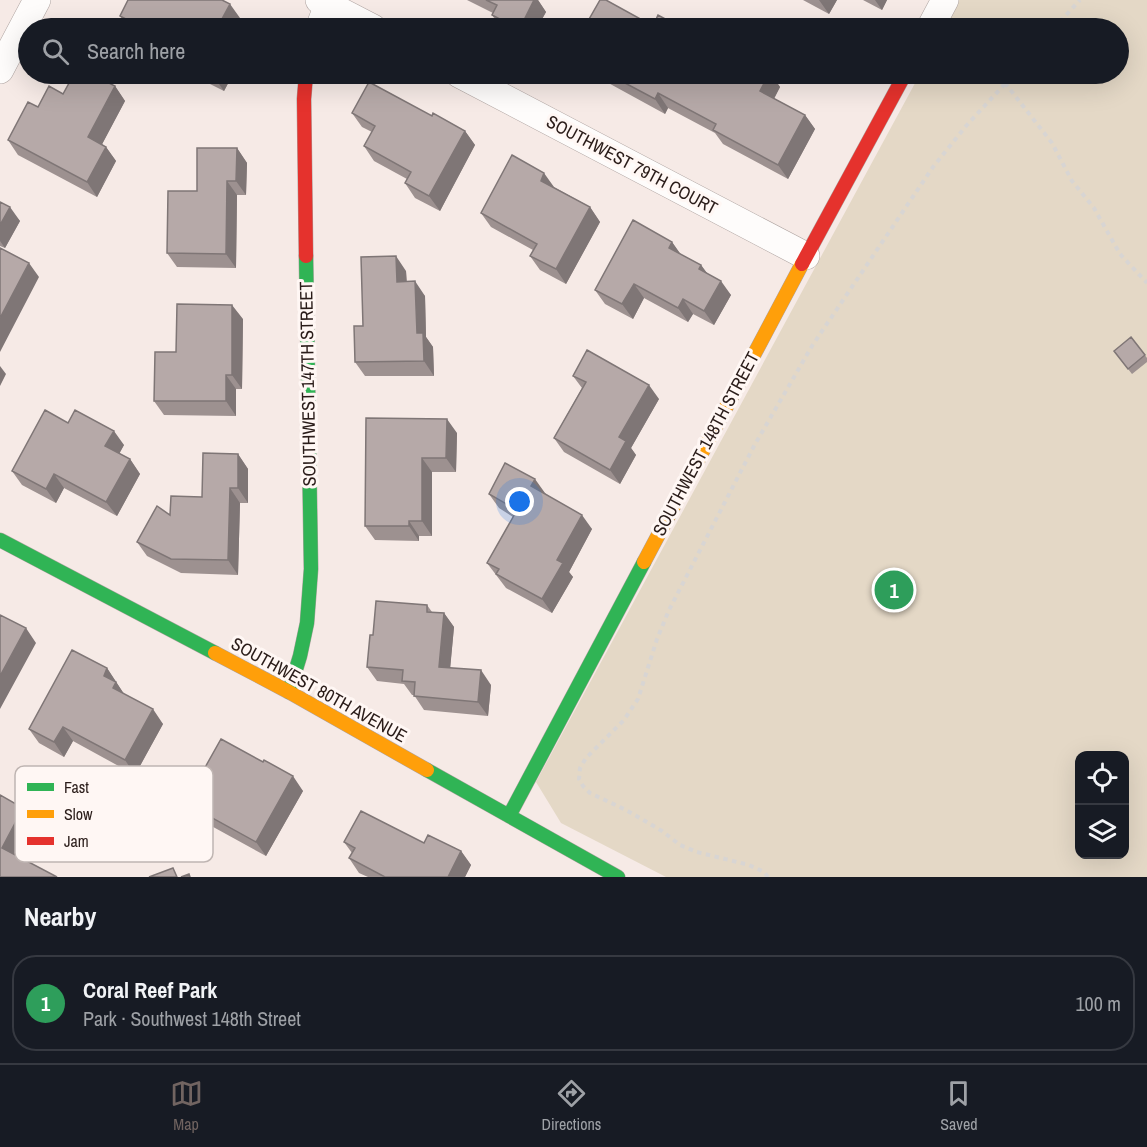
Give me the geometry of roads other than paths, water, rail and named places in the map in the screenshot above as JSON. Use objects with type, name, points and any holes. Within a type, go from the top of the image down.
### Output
[{"type":"street","points":[[27,18],[37,0]]},
{"type":"street","points":[[935,18],[945,0]]},
{"type":"street","points":[[322,11],[343,18]]},
{"type":"street","points":[[0,70],[18,36]]},
{"type":"street","name":"SOUTHWEST 147TH STREET","points":[[289,692],[307,623],[310,569],[305,84]]},
{"type":"street","name":"SOUTHWEST 79TH COURT","points":[[478,84],[806,256]]},
{"type":"street","name":"SOUTHWEST 148TH STREET","points":[[509,816],[900,84]]},
{"type":"street","name":"SOUTHWEST 80TH AVENUE","points":[[0,540],[289,692],[618,877]]},
{"type":"place","name":"Coral Reef Park","points":[[894,590]]}]
